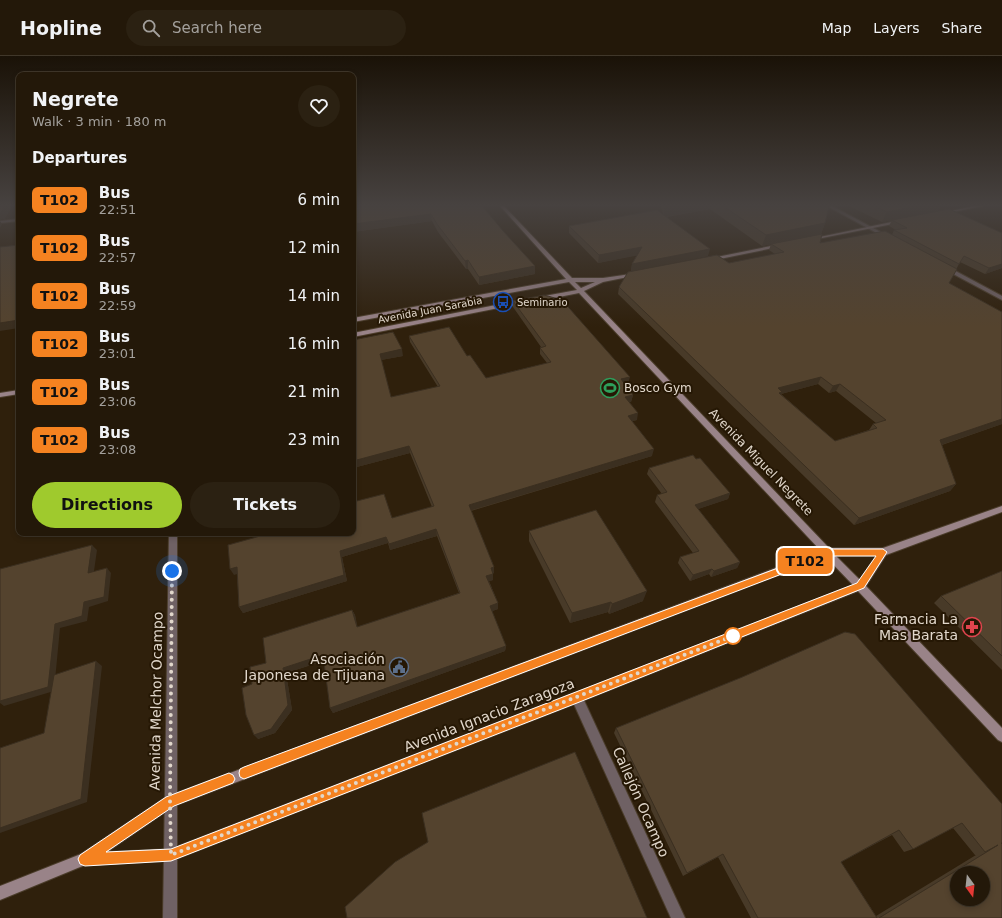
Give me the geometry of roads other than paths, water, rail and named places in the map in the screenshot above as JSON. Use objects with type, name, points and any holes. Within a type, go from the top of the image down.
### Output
[{"type":"main road","name":"Avenida Miguel Negrete","points":[[538,246],[1002,736]]},
{"type":"main road","points":[[701,261],[774,246]]},
{"type":"main road","name":"Avenida Juan Sarabia","points":[[356,319],[569,280],[603,280],[641,272]]},
{"type":"main road","name":"Avenida Juan Sarabia","points":[[534,300],[580,291],[603,280]]},
{"type":"main road","name":"Avenida Juan Sarabia","points":[[356,334],[527,301]]},
{"type":"main road","points":[[0,395],[16,392]]},
{"type":"main road","name":"Avenida Ignacio Zaragoza","points":[[0,893],[85,859],[170,801],[829,552],[883,552],[1002,509]]},
{"type":"main road","points":[[860,586],[883,552]]},
{"type":"main road","name":"Avenida Ignacio Zaragoza","points":[[85,859],[171,855],[577,698],[860,586]]},
{"type":"street","points":[[941,265],[1002,298]]},
{"type":"street","name":"Avenida Melchor Ocampo","points":[[170,918],[173,536]]},
{"type":"street","name":"Callejón Ocampo","points":[[577,698],[678,918]]},
{"type":"place","name":"Seminario","points":[[503,302]]},
{"type":"place","name":"Bosco Gym","points":[[610,388]]},
{"type":"place","name":"Farmacia La Mas Barata","points":[[972,627]]},
{"type":"place","name":"Asociación Japonesa de Tijuana","points":[[399,667]]}]
